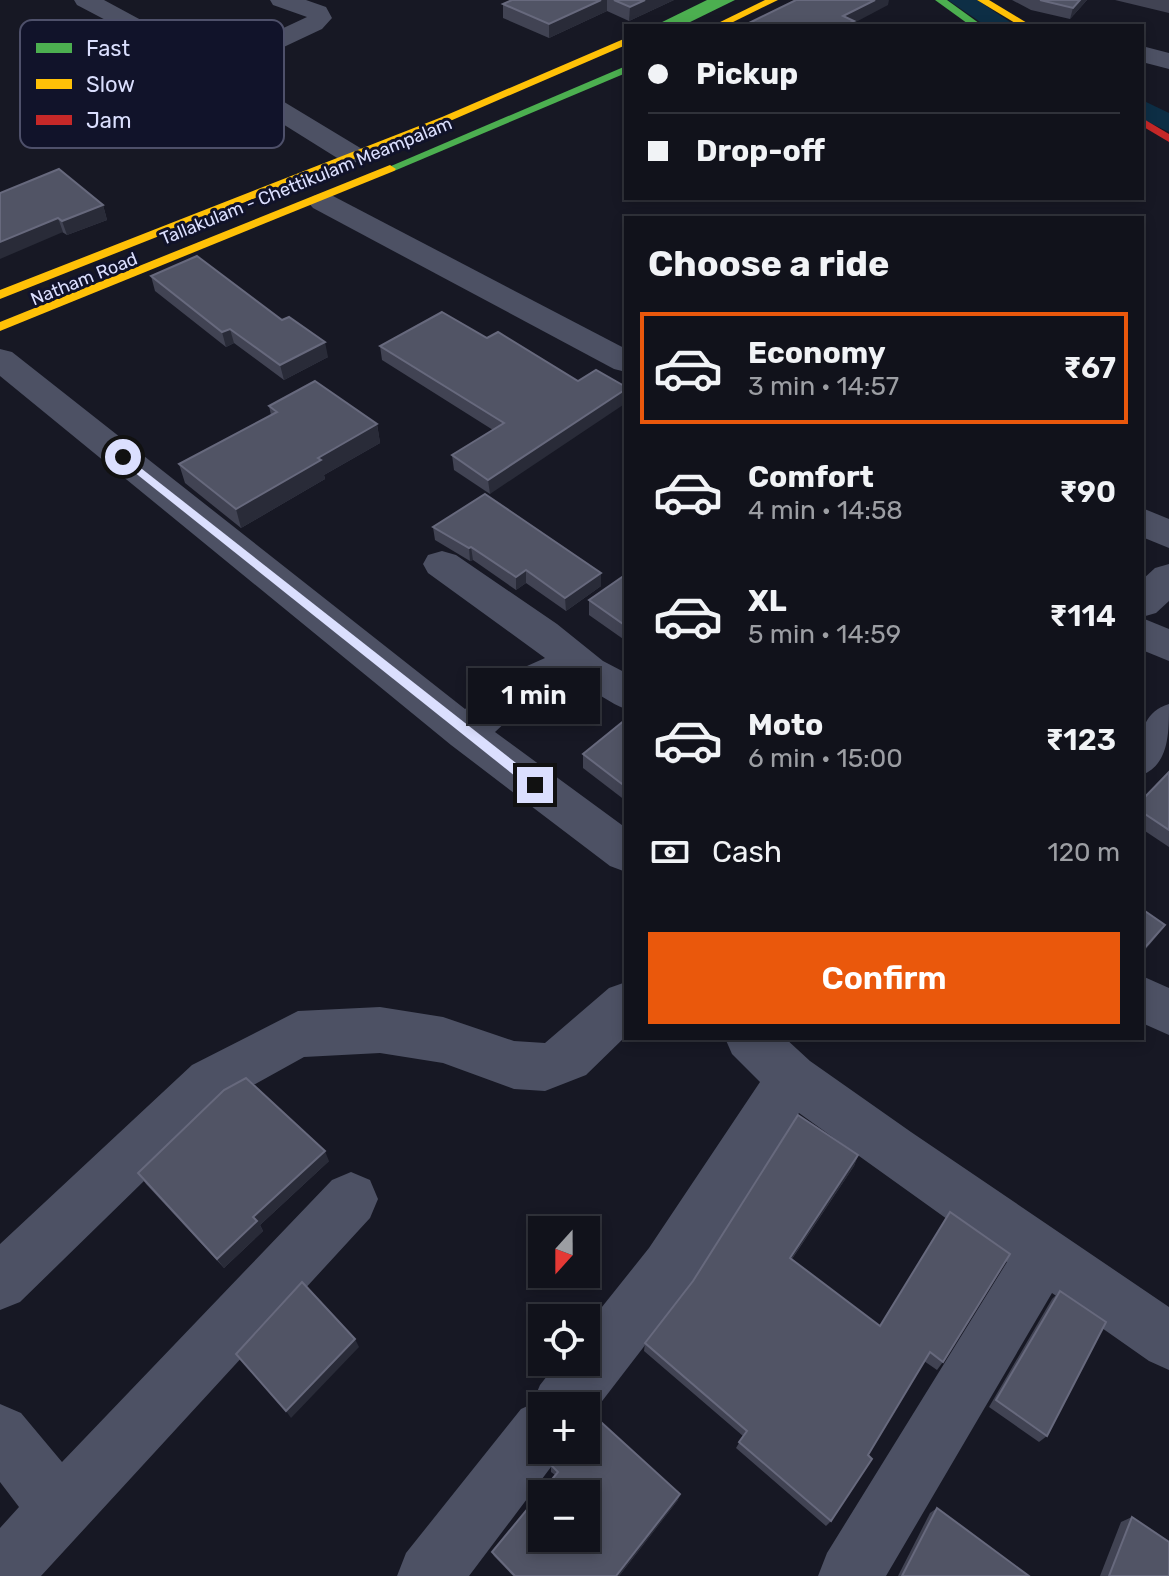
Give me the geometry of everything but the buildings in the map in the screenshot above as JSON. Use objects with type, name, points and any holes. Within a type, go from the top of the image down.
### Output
[{"type":"main road","points":[[663,24],[715,0]]},
{"type":"main road","points":[[678,24],[730,0]]},
{"type":"main road","points":[[721,24],[773,0]]},
{"type":"main road","points":[[736,24],[786,0]]},
{"type":"main road","points":[[940,0],[975,24]]},
{"type":"main road","points":[[982,0],[1024,24]]},
{"type":"main road","name":"Natham Road","points":[[0,295],[540,80],[624,42]]},
{"type":"main road","name":"Tallakulam - Chettikulam Meampalam","points":[[0,302],[452,123],[624,49]]},
{"type":"main road","name":"Natham Road","points":[[0,335],[505,129],[624,73]]},
{"type":"main road","name":"Tallakulam - Chettikulam Meampalam","points":[[0,327],[624,73]]},
{"type":"main road","points":[[1144,122],[1169,139]]},
{"type":"street","points":[[86,0],[123,20]]},
{"type":"street","points":[[282,0],[305,6],[317,12],[320,18],[284,37]]},
{"type":"street","points":[[1144,55],[1169,61]]},
{"type":"street","points":[[284,113],[352,155]]},
{"type":"street","points":[[323,202],[624,361]]},
{"type":"street","points":[[0,359],[466,733],[624,852]]},
{"type":"street","points":[[1144,522],[1169,535]]},
{"type":"street","points":[[442,564],[543,634],[588,672],[624,692]]},
{"type":"street","points":[[1144,601],[1169,578]]},
{"type":"street","points":[[1144,634],[1169,646]]},
{"type":"street","points":[[466,733],[526,683],[545,673],[562,670],[588,672]]},
{"type":"street","points":[[1144,757],[1169,720]]},
{"type":"street","points":[[1144,761],[1169,777]]},
{"type":"street","points":[[1144,999],[1169,1013]]},
{"type":"street","points":[[0,1282],[210,1082],[298,1034],[380,1030],[443,1040],[514,1065],[545,1067],[568,1058],[624,1006]]},
{"type":"street","points":[[752,1040],[792,1078],[1169,1341]]},
{"type":"street","points":[[572,1392],[669,1268],[792,1078]]},
{"type":"street","points":[[0,1574],[351,1199]]},
{"type":"street","points":[[850,1576],[1043,1255]]},
{"type":"street","points":[[0,1434],[60,1509]]},
{"type":"street","points":[[429,1576],[528,1448]]},
{"type":"waterway","points":[[960,0],[1001,24]]},
{"type":"waterway","points":[[1144,109],[1169,124]]},
{"type":"traffic: fast","points":[[663,24],[715,0]]},
{"type":"traffic: fast","points":[[678,24],[730,0]]},
{"type":"traffic: fast","points":[[940,0],[975,24]]},
{"type":"traffic: fast","points":[[390,169],[624,70]]},
{"type":"traffic: slow","points":[[721,24],[773,0]]},
{"type":"traffic: slow","points":[[982,0],[1024,24]]},
{"type":"traffic: slow","points":[[0,295],[446,119],[624,42]]},
{"type":"traffic: slow","points":[[0,327],[390,169]]},
{"type":"traffic: jam","points":[[1144,122],[1169,139]]},
{"type":"route","points":[[123,457],[535,785]]}]
